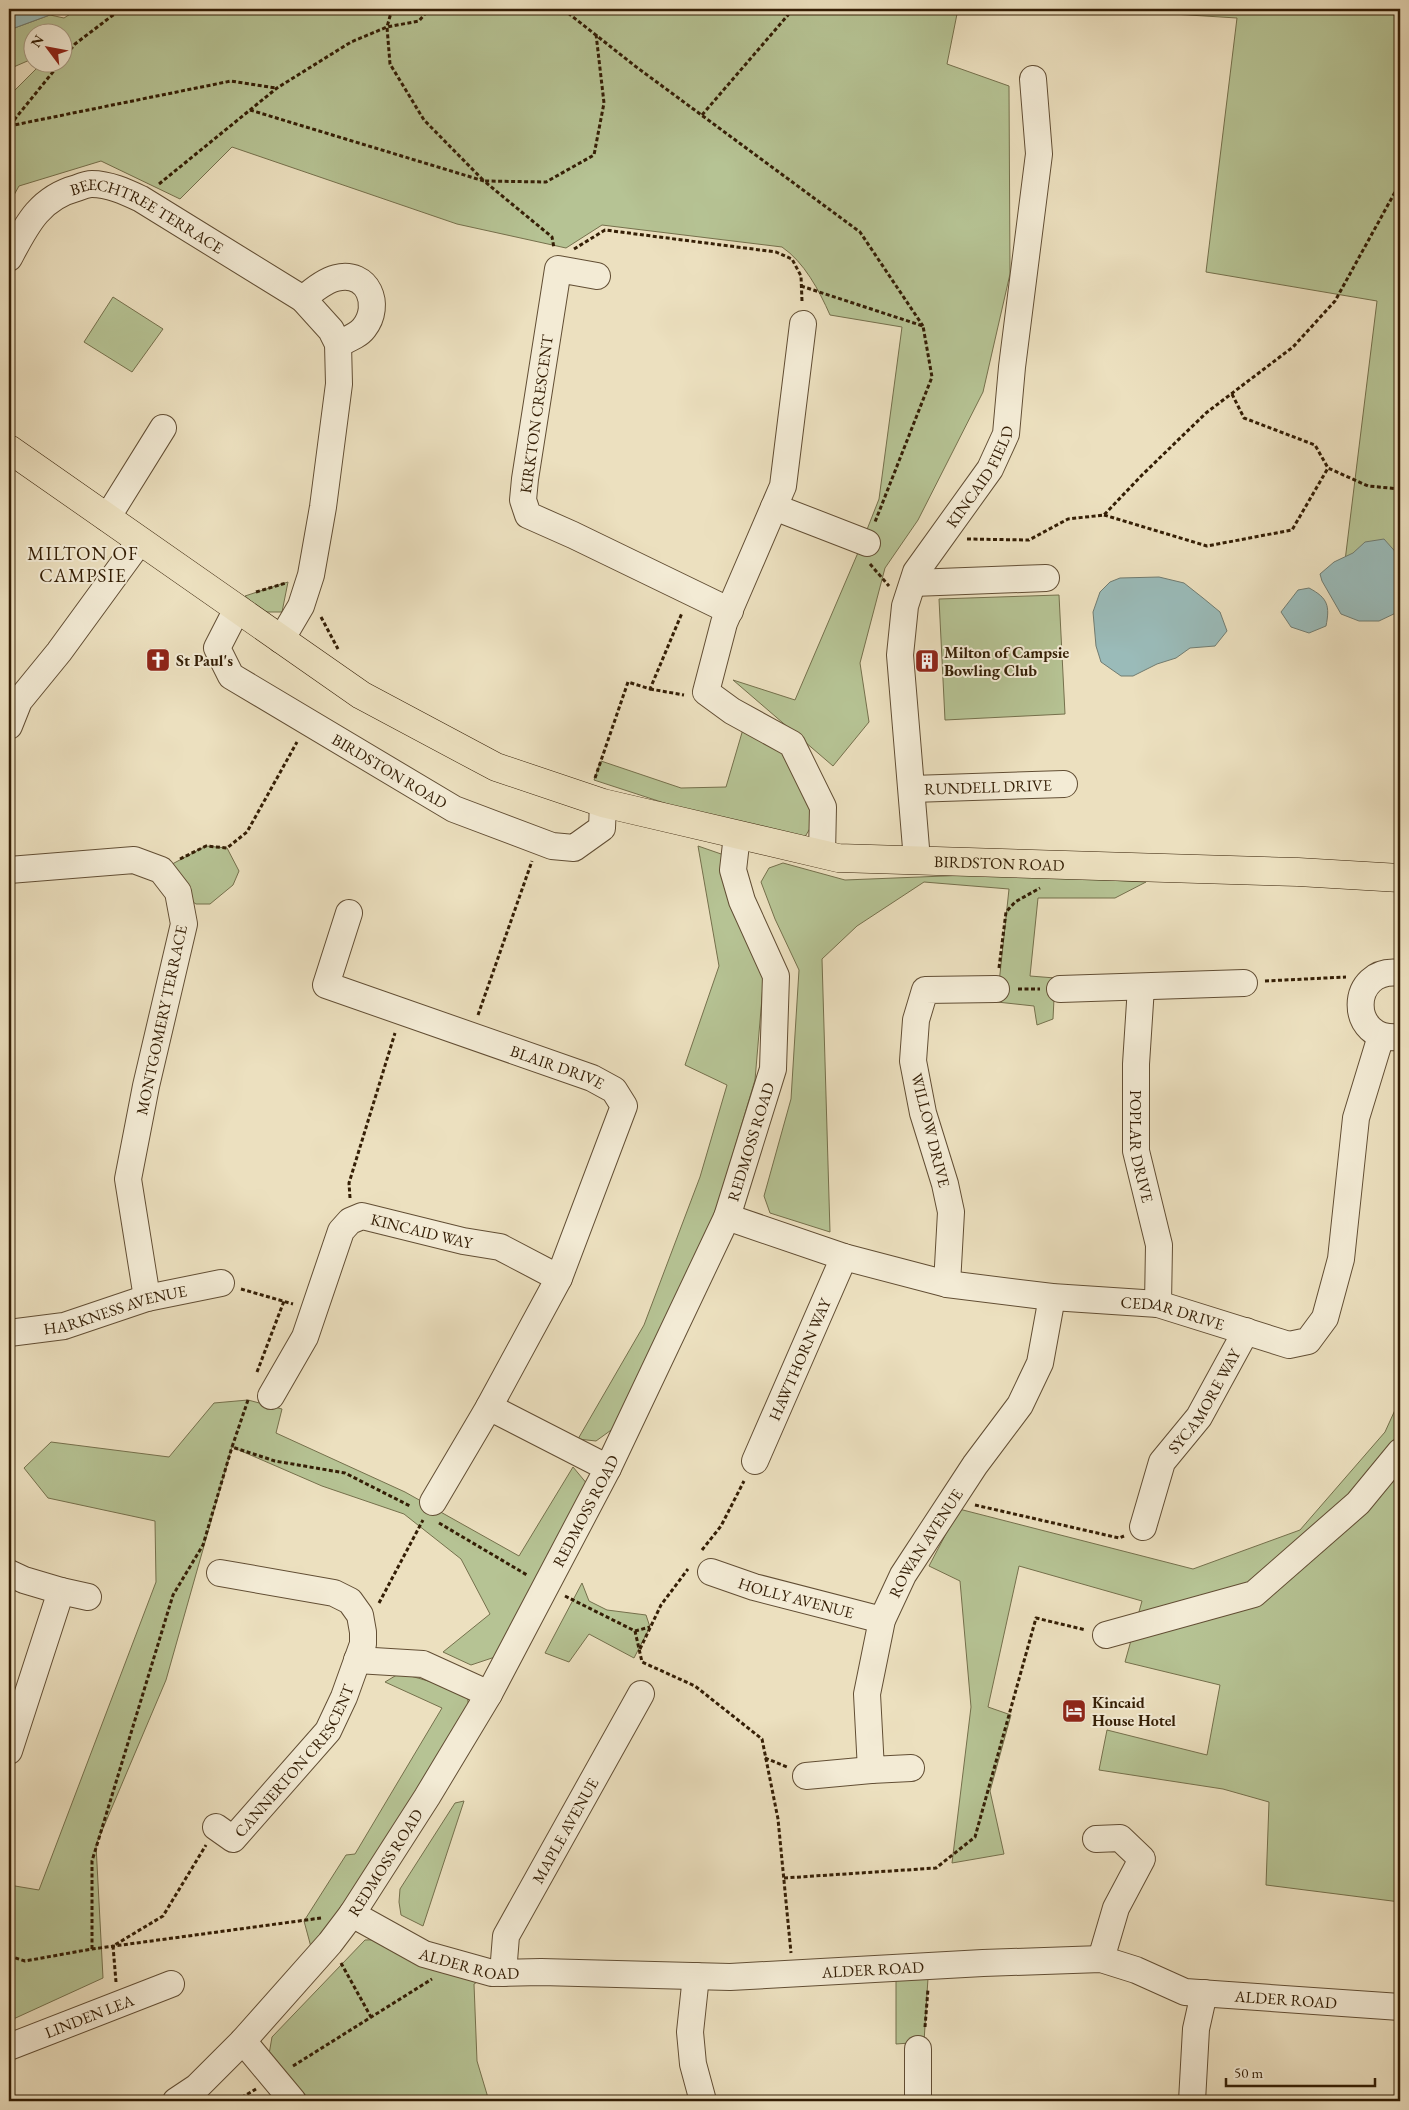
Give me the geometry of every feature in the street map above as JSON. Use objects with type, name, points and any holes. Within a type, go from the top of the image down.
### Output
[{"type":"main road","name":"BIRDSTON ROAD","points":[[9,450],[362,695],[496,767],[595,801],[838,858],[1298,872],[1400,878]]},
{"type":"street","name":"KINCAID FIELD","points":[[917,860],[900,655],[909,595],[916,572],[990,469],[1006,434],[1012,367],[1039,154],[1033,79]]},
{"type":"street","name":"BEECHTREE TERRACE","points":[[9,258],[34,215],[49,199],[69,190],[91,184],[118,189],[141,199],[303,299],[331,330],[338,344]]},
{"type":"street","points":[[558,269],[597,276]]},
{"type":"street","name":"KIRKTON CRESCENT","points":[[558,269],[525,479],[523,500],[528,515],[730,611]]},
{"type":"street","points":[[281,640],[301,606],[309,582],[323,507],[339,384],[338,344],[352,338],[364,328],[373,306],[368,286],[360,280],[350,277],[337,278],[313,290],[303,299]]},
{"type":"street","points":[[803,324],[783,486],[724,623],[706,692],[732,711],[792,744],[823,807],[822,854]]},
{"type":"street","points":[[107,518],[163,428]]},
{"type":"street","points":[[774,507],[867,543]]},
{"type":"street","points":[[9,726],[19,702],[17,689],[59,652],[140,541]]},
{"type":"street","points":[[909,595],[1046,578]]},
{"type":"street","name":"BIRDSTON ROAD","points":[[232,605],[217,648],[231,676],[454,809],[552,846],[574,848],[602,828],[595,801]]},
{"type":"street","name":"RUNDELL DRIVE","points":[[912,789],[1064,784]]},
{"type":"street","name":"REDMOSS ROAD","points":[[176,2101],[197,2087],[243,2041],[330,1943],[352,1914],[427,1797],[489,1694],[608,1468],[727,1217],[773,1069],[776,976],[742,902],[733,870],[737,834]]},
{"type":"street","points":[[9,870],[134,860],[161,870]]},
{"type":"street","name":"MONTGOMERY TERRACE","points":[[147,1298],[128,1179],[146,1086],[184,924],[178,892],[161,870]]},
{"type":"street","name":"BLAIR DRIVE","points":[[349,913],[326,985],[592,1078],[614,1090],[624,1106],[559,1278],[489,1407],[427,1512]]},
{"type":"street","name":"CEDAR DRIVE","points":[[727,1217],[844,1257],[947,1284],[1052,1297],[1158,1304],[1289,1345],[1308,1341],[1325,1318],[1341,1259],[1356,1118],[1390,1036],[1371,1030],[1364,1021],[1361,1011],[1361,1000],[1364,989],[1371,980],[1390,974]]},
{"type":"street","points":[[1060,989],[1244,982]]},
{"type":"street","name":"POPLAR DRIVE","points":[[1141,987],[1136,1064],[1136,1151],[1159,1245],[1158,1304]]},
{"type":"street","name":"WILLOW DRIVE","points":[[947,1284],[951,1212],[945,1184],[923,1113],[913,1061],[916,1020],[925,990],[996,990]]},
{"type":"street","name":"KINCAID WAY","points":[[268,1395],[305,1337],[341,1231],[350,1221],[362,1216],[463,1241],[500,1247],[559,1278]]},
{"type":"street","name":"HAWTHORN WAY","points":[[755,1461],[844,1257]]},
{"type":"street","name":"HARKNESS AVENUE","points":[[9,1333],[64,1326],[147,1298],[221,1283]]},
{"type":"street","name":"ROWAN AVENUE","points":[[871,1770],[867,1694],[882,1620],[904,1575],[975,1465],[1020,1405],[1040,1362],[1052,1297]]},
{"type":"street","name":"SYCAMORE WAY","points":[[1143,1527],[1162,1462],[1199,1417],[1246,1331]]},
{"type":"street","points":[[489,1407],[608,1468]]},
{"type":"street","points":[[1106,1635],[1254,1594],[1358,1503],[1400,1452]]},
{"type":"street","name":"HOLLY AVENUE","points":[[711,1572],[754,1587],[882,1620]]},
{"type":"street","points":[[9,1573],[61,1592],[88,1597]]},
{"type":"street","name":"CANNERTON CRESCENT","points":[[216,1827],[233,1839],[328,1731],[344,1697],[363,1644],[360,1615],[350,1601],[334,1593],[220,1573]]},
{"type":"street","points":[[9,1751],[61,1592]]},
{"type":"street","name":"CANNERTON CRESCENT","points":[[358,1660],[423,1664],[489,1694]]},
{"type":"street","name":"MAPLE AVENUE","points":[[503,1973],[506,1936],[641,1694]]},
{"type":"street","points":[[806,1776],[910,1768]]},
{"type":"street","points":[[1096,1839],[1120,1838],[1142,1859],[1116,1908],[1101,1959]]},
{"type":"street","name":"ALDER ROAD","points":[[352,1914],[424,1954],[492,1973],[730,1977],[1101,1959],[1136,1970],[1185,1992],[1400,2007]]},
{"type":"street","points":[[696,1976],[690,2032],[693,2064],[703,2101]]},
{"type":"street","name":"LINDEN LEA","points":[[9,2047],[171,1984]]},
{"type":"street","points":[[1192,2101],[1196,2029],[1204,1993]]},
{"type":"street","points":[[243,2041],[293,2101]]},
{"type":"street","points":[[918,2049],[918,2101]]},
{"type":"path","points":[[72,48],[121,9]]},
{"type":"path","points":[[392,9],[387,27],[390,64],[424,120],[484,181],[552,237],[558,269]]},
{"type":"path","points":[[141,199],[277,88],[351,42],[387,27],[418,21],[429,9]]},
{"type":"path","points":[[563,9],[596,33],[635,66],[860,232],[924,326],[932,377],[863,554],[909,595]]},
{"type":"path","points":[[702,115],[788,15],[789,9]]},
{"type":"path","points":[[250,110],[484,181],[546,182],[594,155],[604,103],[596,33]]},
{"type":"path","points":[[9,126],[53,72]]},
{"type":"path","points":[[9,126],[231,81],[277,88]]},
{"type":"path","points":[[1104,516],[1142,475],[1206,414],[1293,347],[1335,301],[1400,183]]},
{"type":"path","points":[[558,269],[576,246],[605,230],[776,252],[792,259],[801,276],[803,324]]},
{"type":"path","points":[[802,286],[924,326]]},
{"type":"path","points":[[1232,394],[1244,418],[1315,445],[1328,468],[1368,486],[1400,489]]},
{"type":"path","points":[[941,538],[1029,540],[1068,519],[1104,516],[1207,546],[1292,530],[1328,468]]},
{"type":"path","points":[[232,605],[309,582],[339,651]]},
{"type":"path","points":[[595,801],[628,682],[650,689],[691,592]]},
{"type":"path","points":[[161,870],[206,846],[227,848],[247,832],[309,722]]},
{"type":"path","points":[[470,1036],[539,841]]},
{"type":"path","points":[[1041,887],[1015,902],[1006,912],[996,990],[1060,989]]},
{"type":"path","points":[[1244,982],[1390,974]]},
{"type":"path","points":[[350,1221],[349,1183],[401,1011]]},
{"type":"path","points":[[221,1283],[315,1310]]},
{"type":"path","points":[[92,1949],[92,1861],[174,1595],[203,1544],[232,1446],[268,1395],[284,1301]]},
{"type":"path","points":[[232,1446],[275,1461],[345,1473],[427,1512],[546,1586],[635,1631],[650,1628]]},
{"type":"path","points":[[953,1499],[1118,1538],[1143,1527]]},
{"type":"path","points":[[363,1632],[427,1512]]},
{"type":"path","points":[[784,1878],[936,1868],[975,1837],[1036,1618],[1106,1635]]},
{"type":"path","points":[[635,1631],[642,1662],[695,1686],[762,1739],[778,1819],[793,1973]]},
{"type":"path","points":[[113,1946],[163,1916],[216,1827]]},
{"type":"path","points":[[9,1956],[25,1961],[92,1949],[352,1914]]},
{"type":"path","points":[[330,1943],[371,2017]]},
{"type":"path","points":[[113,1946],[118,2005]]},
{"type":"path","points":[[274,2078],[458,1963]]},
{"type":"path","points":[[918,2049],[924,2042],[930,1966]]},
{"type":"green space","points":[[78,9],[958,9],[947,64],[1009,86],[1010,274],[983,392],[918,520],[885,568],[860,663],[869,722],[833,766],[733,680],[795,700],[879,499],[902,327],[830,315],[810,277],[797,260],[782,247],[602,225],[566,248],[457,224],[232,147],[180,199],[101,161],[19,186],[9,204],[9,96],[33,72],[72,72],[72,22],[31,22],[50,15],[64,18]]},
{"type":"green space","points":[[1092,9],[1400,9],[1400,569],[1344,569],[1377,301],[1206,272],[1237,18]]},
{"type":"green space","points":[[22,25],[22,63],[9,69],[9,30]]},
{"type":"green space","points":[[113,297],[163,329],[132,372],[84,342]]},
{"type":"green space","points":[[288,582],[282,612],[264,612],[245,596]]},
{"type":"green space","points":[[1059,595],[1065,714],[945,720],[939,599]]},
{"type":"green space","points":[[746,719],[792,744],[823,807],[803,840],[692,812],[594,780],[601,761],[681,788],[726,787]]},
{"type":"green space","points":[[206,846],[227,848],[239,871],[233,885],[210,904],[196,904],[178,892],[161,870]]},
{"type":"green space","points":[[698,846],[724,855],[764,974],[755,1080],[705,1247],[614,1428],[596,1441],[578,1439],[644,1325],[700,1177],[727,1085],[685,1065],[719,966]]},
{"type":"green space","points":[[783,863],[845,880],[994,874],[1146,882],[1115,898],[1038,898],[1030,976],[1055,978],[1053,1019],[1037,1025],[1034,1006],[997,1002],[1009,889],[924,882],[857,926],[822,959],[830,1232],[770,1213],[764,1196],[791,1099],[799,970],[775,919],[761,882],[769,868]]},
{"type":"green space","points":[[1400,1399],[1400,1902],[1266,1885],[1269,1802],[1223,1789],[1099,1770],[1107,1730],[1207,1755],[1220,1685],[1125,1662],[1142,1601],[1019,1566],[988,1707],[1011,1715],[990,1791],[1004,1854],[952,1863],[971,1707],[960,1581],[929,1566],[959,1509],[1193,1569],[1300,1530],[1385,1432]]},
{"type":"green space","points":[[248,1400],[282,1409],[276,1433],[405,1492],[519,1556],[573,1467],[588,1485],[495,1657],[471,1665],[443,1652],[490,1614],[461,1559],[404,1514],[322,1486],[232,1447],[166,1680],[96,1845],[103,1978],[9,2021],[9,1885],[39,1890],[156,1582],[155,1521],[48,1498],[24,1468],[51,1442],[169,1457],[214,1403]]},
{"type":"green space","points":[[582,1583],[589,1601],[607,1610],[646,1615],[650,1627],[634,1658],[589,1634],[569,1662],[545,1653]]},
{"type":"green space","points":[[400,1673],[467,1692],[469,1711],[352,1896],[311,1947],[304,1921],[346,1855],[355,1854],[442,1708],[385,1682]]},
{"type":"green space","points":[[464,1801],[423,1926],[401,1915],[400,1889],[455,1803]]},
{"type":"green space","points":[[396,1939],[492,1973],[474,1984],[477,2061],[489,2101],[296,2101],[268,2060],[272,2037],[365,1940]]},
{"type":"green space","points":[[928,1978],[924,2042],[896,2044],[896,1980]]},
{"type":"water","points":[[9,9],[66,9],[31,22],[22,22],[22,25],[9,30]]},
{"type":"water","points":[[1384,539],[1400,557],[1400,611],[1379,621],[1359,621],[1341,614],[1320,574],[1334,562],[1353,553],[1365,542]]},
{"type":"water","points":[[1159,577],[1184,583],[1203,598],[1220,612],[1227,631],[1215,646],[1190,648],[1176,658],[1157,664],[1133,676],[1121,676],[1101,662],[1096,646],[1093,612],[1100,592],[1110,582],[1120,578]]},
{"type":"water","points":[[1309,588],[1324,599],[1328,613],[1326,626],[1309,633],[1291,627],[1281,612],[1298,590]]},
{"type":"place","name":"St Paul's","points":[[158,660]]},
{"type":"place","name":"Milton of Campsie Bowling Club","points":[[927,661]]},
{"type":"place","name":"Kincaid House Hotel","points":[[1074,1711]]},
{"type":"district","name":"MILTON OF CAMPSIE","points":[[83,564]]}]
